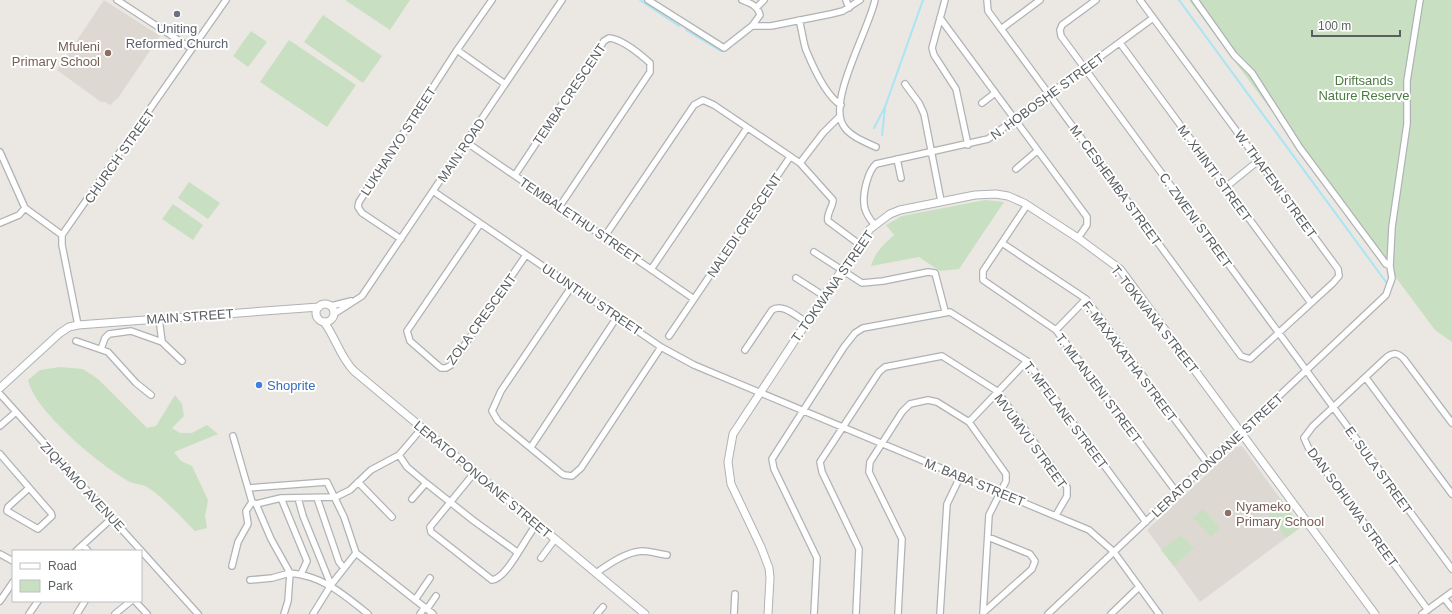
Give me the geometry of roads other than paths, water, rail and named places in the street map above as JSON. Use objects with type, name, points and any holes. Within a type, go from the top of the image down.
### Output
[{"type":"street","points":[[117,0],[192,49]]},
{"type":"street","name":"CHURCH STREET","points":[[62,235],[226,0]]},
{"type":"street","name":"LUKHANYO STREET","points":[[400,239],[362,213],[358,207],[358,202],[457,50],[492,0]]},
{"type":"street","name":"MAIN ROAD","points":[[333,316],[359,299],[562,0]]},
{"type":"street","points":[[648,0],[724,48],[752,26],[760,15],[757,7],[745,0]]},
{"type":"street","points":[[757,7],[764,0]]},
{"type":"street","points":[[846,0],[849,8]]},
{"type":"street","points":[[752,26],[772,26],[831,14],[849,8],[860,0]]},
{"type":"street","points":[[875,0],[870,20],[844,86],[840,116],[842,123],[848,131],[876,147]]},
{"type":"street","points":[[945,0],[932,48],[956,89],[968,145]]},
{"type":"street","name":"M. CESHEMBA STREET","points":[[987,0],[986,9],[1241,356],[1247,359],[1255,356]]},
{"type":"street","points":[[1001,29],[1040,0]]},
{"type":"street","name":"C. ZWENI STREET","points":[[1096,0],[1062,25],[1060,36],[1306,371]]},
{"type":"street","name":"W. THAFENI STREET","points":[[1140,0],[1338,269],[1339,276],[1337,279],[1255,356]]},
{"type":"street","points":[[1195,0],[1234,55],[1252,73],[1300,148],[1346,211],[1386,264],[1390,266]]},
{"type":"street","points":[[1390,266],[1392,227],[1407,124],[1407,81],[1420,0]]},
{"type":"street","points":[[940,18],[1087,217],[1087,224],[1078,238]]},
{"type":"street","name":"N. HOBOSHE STREET","points":[[875,225],[869,217],[863,202],[871,168],[876,164],[968,145],[988,139],[1153,18]]},
{"type":"street","points":[[799,20],[806,50],[822,82],[834,101],[841,105]]},
{"type":"street","name":"TEMBA CRESCENT","points":[[514,175],[604,41],[609,38],[615,39],[640,54],[650,63],[650,72],[560,206]]},
{"type":"street","name":"M. XHINTI STREET","points":[[1120,43],[1311,303]]},
{"type":"street","points":[[457,50],[505,84]]},
{"type":"street","points":[[905,84],[922,108],[941,201]]},
{"type":"street","points":[[982,103],[995,93]]},
{"type":"street","points":[[605,236],[694,105],[703,100],[800,163],[833,200],[833,206],[827,217],[828,221],[859,244]]},
{"type":"street","points":[[800,163],[823,133],[840,116]]},
{"type":"street","points":[[652,268],[747,128]]},
{"type":"street","name":"TEMBALETHU STREET","points":[[466,142],[652,268],[694,299]]},
{"type":"street","points":[[1016,168],[1038,151]]},
{"type":"street","points":[[0,152],[19,197],[26,208],[62,235],[62,245],[78,325],[66,329],[51,341],[0,388]]},
{"type":"street","name":"NALEDI CRESCENT","points":[[669,336],[790,157]]},
{"type":"street","points":[[897,159],[901,178]]},
{"type":"street","points":[[1226,187],[1258,161]]},
{"type":"street","name":"ULUNTHU STREET","points":[[433,191],[661,347],[694,365],[759,392]]},
{"type":"street","name":"T. TOKWANA STREET","points":[[768,614],[770,584],[769,568],[761,547],[734,492],[728,462],[733,434],[759,392],[841,270],[859,244],[875,225],[890,214],[900,210],[941,201],[988,194],[1008,196],[1027,205],[1078,238],[1120,269],[1375,614]]},
{"type":"street","name":"T. MLANJENI STREET","points":[[1027,205],[983,271],[983,280],[1056,330],[1177,493]]},
{"type":"street","points":[[0,223],[19,215],[26,208]]},
{"type":"street","name":"ZOLA CRESCENT","points":[[480,224],[408,331],[410,341],[441,368],[446,368],[451,365],[526,255]]},
{"type":"street","name":"F. MAXAKATHA STREET","points":[[1002,243],[1086,299],[1208,464]]},
{"type":"street","points":[[814,252],[856,280],[866,284],[928,272],[935,273],[945,311],[857,330],[773,454],[772,463],[815,553],[817,563],[814,614]]},
{"type":"street","name":"LERATO PONOANE STREET","points":[[1048,614],[1386,295],[1392,278],[1390,266]]},
{"type":"street","points":[[796,278],[824,296]]},
{"type":"street","points":[[572,286],[501,391],[492,407],[495,418],[564,475],[574,474],[581,468],[661,347]]},
{"type":"street","points":[[331,306],[333,316],[324,322],[319,320],[316,315],[319,307],[324,304],[331,306],[359,299]]},
{"type":"street","points":[[1056,330],[1086,299]]},
{"type":"street","name":"MAIN STREET","points":[[78,325],[319,307]]},
{"type":"street","points":[[745,350],[772,310],[777,307],[782,307],[806,322]]},
{"type":"street","name":"MAIN STREET","points":[[303,309],[316,315]]},
{"type":"street","name":"T. MFELANE STREET","points":[[945,311],[954,313],[1027,361],[1146,522]]},
{"type":"street","name":"LERATO PONOANE STREET","points":[[332,334],[333,316]]},
{"type":"street","points":[[530,447],[618,317]]},
{"type":"street","points":[[159,318],[162,342]]},
{"type":"street","name":"LERATO PONOANE STREET","points":[[324,322],[332,334],[338,348],[352,368],[645,614]]},
{"type":"street","points":[[101,349],[107,336],[127,331],[137,332],[162,342],[182,361]]},
{"type":"street","points":[[76,341],[101,349],[111,355],[136,383],[151,395]]},
{"type":"street","name":"DAN SOHUWA STREET","points":[[1428,610],[1306,443],[1306,435],[1387,357],[1398,353],[1452,423]]},
{"type":"street","name":"MVUMVU STREET","points":[[856,614],[859,549],[820,466],[821,458],[879,372],[888,366],[942,356],[997,391],[1067,488],[1067,496],[1056,515]]},
{"type":"street","points":[[968,422],[1027,361]]},
{"type":"street","name":"E. SULA STREET","points":[[1306,371],[1452,568]]},
{"type":"street","points":[[1366,378],[1452,494]]},
{"type":"street","name":"M. BABA STREET","points":[[759,392],[1089,530],[1103,540],[1114,552],[1159,614]]},
{"type":"street","name":"ZIQHAMO AVENUE","points":[[0,394],[111,519],[124,530],[142,550]]},
{"type":"street","points":[[898,614],[902,539],[868,469],[880,443],[902,412],[910,404],[928,400],[937,402],[968,422],[1006,474],[1006,481],[989,515],[984,613]]},
{"type":"street","points":[[0,426],[16,412]]},
{"type":"street","points":[[232,566],[238,542],[248,524],[246,511],[254,503],[281,498],[336,497],[350,490],[371,470],[399,455],[422,428]]},
{"type":"street","points":[[232,436],[254,503],[271,539],[290,573],[288,601],[284,614]]},
{"type":"street","points":[[399,455],[407,467],[426,483],[517,552]]},
{"type":"street","points":[[1,458],[29,488],[52,515],[38,529],[7,511],[8,507],[29,488]]},
{"type":"street","points":[[475,472],[436,518],[430,530],[477,569],[492,580],[495,580],[505,570],[537,524]]},
{"type":"street","points":[[940,614],[948,504],[960,476]]},
{"type":"street","points":[[248,488],[327,482],[336,497],[356,553],[433,614]]},
{"type":"street","points":[[358,482],[392,517]]},
{"type":"street","points":[[412,499],[426,483]]},
{"type":"street","points":[[281,498],[307,561],[301,574]]},
{"type":"street","points":[[298,498],[303,516],[331,585]]},
{"type":"street","points":[[317,498],[339,562],[344,568]]},
{"type":"street","points":[[77,550],[111,519]]},
{"type":"street","points":[[984,613],[1032,569],[1035,561],[1030,554],[988,537]]},
{"type":"street","points":[[541,558],[555,539]]},
{"type":"street","points":[[83,545],[87,550]]},
{"type":"street","name":"ZIQHAMO AVENUE","points":[[142,550],[198,614]]},
{"type":"street","points":[[596,573],[619,559],[641,551],[667,555]]},
{"type":"street","points":[[313,614],[331,585],[356,553]]},
{"type":"street","points":[[0,554],[12,560]]},
{"type":"street","points":[[250,580],[268,579],[290,573],[301,574],[331,585],[368,614]]},
{"type":"street","points":[[415,600],[430,578]]},
{"type":"street","points":[[0,600],[12,583]]},
{"type":"street","points":[[1111,614],[1139,587]]},
{"type":"street","points":[[1422,614],[1452,592]]},
{"type":"street","points":[[734,614],[735,594]]},
{"type":"street","points":[[420,614],[436,596]]},
{"type":"street","points":[[1444,598],[1452,608]]},
{"type":"street","points":[[30,614],[37,602]]},
{"type":"street","points":[[77,614],[84,602]]},
{"type":"street","points":[[115,614],[130,602]]},
{"type":"street","points":[[136,602],[147,614]]},
{"type":"street","points":[[597,614],[603,607]]},
{"type":"waterway","points":[[640,0],[679,26]]},
{"type":"waterway","points":[[874,128],[885,107],[923,0]]},
{"type":"waterway","points":[[1179,0],[1386,282]]},
{"type":"waterway","points":[[686,30],[721,51]]},
{"type":"waterway","points":[[882,135],[885,108]]},
{"type":"place","name":"Uniting Reformed Church","points":[[177,14]]},
{"type":"place","name":"Mfuleni Primary School","points":[[108,53]]},
{"type":"place","name":"Shoprite","points":[[259,385]]},
{"type":"place","name":"Nyameko Primary School","points":[[1228,513]]},
{"type":"park label","name":"Driftsands Nature Reserve","points":[[1364,88]]}]
